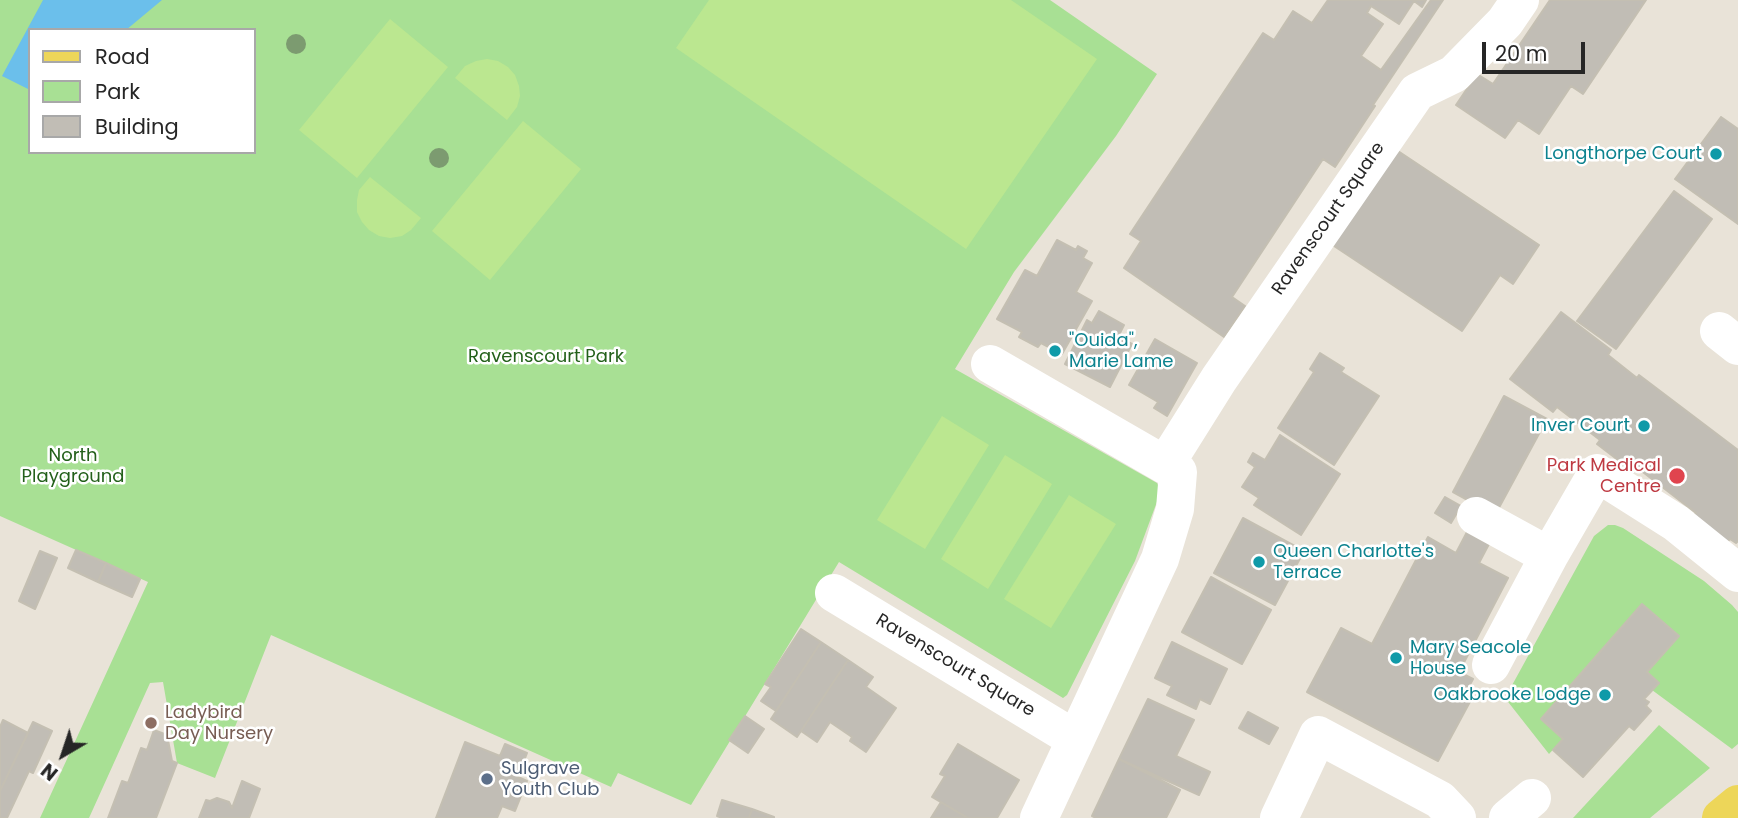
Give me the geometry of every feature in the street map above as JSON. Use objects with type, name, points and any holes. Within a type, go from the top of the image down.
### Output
[{"type":"main road","points":[[1721,818],[1738,804]]},
{"type":"street","name":"Ravenscourt Square","points":[[1165,465],[1219,379],[1417,92],[1454,75],[1505,22],[1520,0]]},
{"type":"street","points":[[990,364],[1178,472],[1175,509],[1160,559],[1039,818]]},
{"type":"street","points":[[1491,665],[1597,473],[1676,523],[1738,573]]},
{"type":"street","points":[[1476,516],[1549,556]]},
{"type":"street","name":"Ravenscourt Square","points":[[834,593],[1075,739]]},
{"type":"street","points":[[1279,818],[1318,736],[1440,800],[1457,818]]},
{"type":"green space","name":"Ravenscourt Park","points":[[0,0],[1050,0],[1157,74],[1116,136],[1014,272],[955,369],[1157,483],[1161,491],[1135,561],[1067,695],[1063,698],[839,562],[691,805],[618,773],[611,787],[271,635],[215,778],[177,763],[163,682],[150,683],[89,818],[40,818],[148,582],[0,516]]},
{"type":"green space","points":[[709,0],[1011,0],[1097,59],[966,249],[676,48]]},
{"type":"green space","points":[[390,19],[448,67],[357,178],[299,130]]},
{"type":"green space","points":[[487,59],[508,67],[519,86],[517,107],[507,120],[455,78],[465,66]]},
{"type":"green space","points":[[523,121],[581,169],[490,280],[432,231]]},
{"type":"green space","points":[[370,177],[421,218],[402,236],[379,236],[362,222],[357,212],[357,200],[359,190]]},
{"type":"green space","points":[[942,416],[989,445],[925,549],[877,520]]},
{"type":"green space","points":[[1005,455],[1052,484],[988,589],[941,559]]},
{"type":"green space","points":[[1069,495],[1116,524],[1051,628],[1004,599]]},
{"type":"green space","points":[[1608,525],[1623,528],[1704,581],[1738,612],[1738,744],[1732,749],[1652,690],[1658,683],[1647,672],[1678,636],[1642,604],[1541,719],[1563,739],[1549,754],[1505,698],[1594,536]]},
{"type":"green space","points":[[1659,725],[1710,768],[1650,818],[1573,818]]},
{"type":"water","points":[[43,0],[162,0],[128,28],[28,28],[28,89],[2,76]]},
{"type":"building","points":[[1328,0],[1426,0],[1422,7],[1414,1],[1399,24],[1371,6],[1367,13],[1383,24],[1361,56],[1381,70],[1431,0],[1443,0],[1335,167],[1323,159],[1232,297],[1245,306],[1224,337],[1124,268],[1141,241],[1130,234],[1263,33],[1274,40],[1293,11],[1312,23]]},
{"type":"building","points":[[1550,0],[1646,0],[1583,94],[1571,86],[1539,134],[1518,120],[1505,138],[1456,105],[1477,74],[1493,84]]},
{"type":"building","name":"Longthorpe Court","points":[[1721,117],[1738,129],[1738,224],[1675,179]]},
{"type":"building","points":[[1392,147],[1539,245],[1513,284],[1500,275],[1462,331],[1331,244]]},
{"type":"building","points":[[1674,191],[1712,219],[1616,349],[1577,321]]},
{"type":"building","points":[[1057,240],[1076,250],[1078,246],[1087,251],[1083,258],[1092,263],[1076,292],[1092,301],[1062,354],[1041,343],[1038,347],[1019,337],[1022,332],[997,319],[1025,270],[1037,276]]},
{"type":"building","points":[[1099,311],[1124,325],[1118,337],[1132,344],[1110,387],[1065,364],[1087,320],[1092,323]]},
{"type":"building","name":"Inver Court","points":[[1561,312],[1611,350],[1608,355],[1637,378],[1639,375],[1738,450],[1736,543],[1730,539],[1726,543],[1692,517],[1696,513],[1635,466],[1631,470],[1597,444],[1600,440],[1557,407],[1553,412],[1510,379]]},
{"type":"building","points":[[1155,339],[1197,363],[1167,416],[1154,408],[1158,402],[1129,385]]},
{"type":"building","points":[[1320,353],[1344,368],[1341,372],[1379,396],[1334,465],[1278,428],[1314,372],[1310,369]]},
{"type":"building","points":[[1504,396],[1547,419],[1495,515],[1453,492]]},
{"type":"building","points":[[1280,435],[1340,474],[1301,535],[1254,505],[1259,498],[1242,487],[1255,467],[1248,462],[1253,453],[1265,460]]},
{"type":"building","points":[[1445,497],[1461,506],[1451,523],[1435,513]]},
{"type":"building","name":"Queen Charlotte's Terrace","points":[[1243,518],[1304,551],[1275,605],[1214,573]]},
{"type":"building","name":"Mary Seacole House","points":[[1467,532],[1489,544],[1479,563],[1508,578],[1459,672],[1473,679],[1465,694],[1472,698],[1438,761],[1307,692],[1341,628],[1372,644],[1428,537],[1456,553]]},
{"type":"building","points":[[76,550],[106,563],[98,582],[68,568]]},
{"type":"building","points":[[40,551],[57,558],[35,609],[19,601]]},
{"type":"building","points":[[106,563],[140,579],[132,597],[98,582]]},
{"type":"building","name":"Queen Charlotte's Terrace","points":[[1211,577],[1271,610],[1242,664],[1182,632]]},
{"type":"building","name":"Oakbrooke Lodge","points":[[1642,604],[1679,636],[1647,672],[1659,683],[1644,699],[1649,702],[1646,706],[1651,711],[1634,730],[1629,726],[1583,777],[1553,750],[1563,739],[1541,719]]},
{"type":"building","points":[[801,629],[821,642],[776,711],[761,701],[771,687],[765,684]]},
{"type":"building","points":[[821,642],[848,660],[797,737],[771,719]]},
{"type":"building","points":[[1172,642],[1227,669],[1210,704],[1200,699],[1196,709],[1167,695],[1172,686],[1155,678]]},
{"type":"building","points":[[848,660],[873,677],[866,687],[896,708],[866,752],[850,741],[852,737],[830,722],[817,742],[801,731]]},
{"type":"building","points":[[1148,699],[1194,720],[1176,756],[1210,772],[1199,795],[1119,759]]},
{"type":"building","points":[[1248,712],[1278,728],[1269,744],[1239,728]]},
{"type":"building","points":[[745,716],[764,729],[748,753],[729,740]]},
{"type":"building","points":[[3,720],[28,733],[0,791],[0,727]]},
{"type":"building","points":[[33,722],[52,731],[33,773],[29,771],[7,818],[0,818],[0,791]]},
{"type":"building","points":[[154,730],[167,735],[172,761],[177,763],[156,818],[108,818],[122,781],[128,783],[141,748],[147,750]]},
{"type":"building","name":"Sulgrave Youth Club","points":[[465,742],[500,756],[505,744],[527,753],[518,777],[527,781],[515,811],[502,806],[497,818],[436,818]]},
{"type":"building","points":[[958,744],[1019,780],[997,818],[968,818],[932,797],[945,776],[940,774]]},
{"type":"building","points":[[1119,759],[1180,790],[1166,818],[1092,816]]},
{"type":"building","points":[[242,781],[260,789],[249,818],[199,818],[206,800],[217,798],[229,802],[232,808]]},
{"type":"building","points":[[722,800],[752,809],[749,818],[717,816]]},
{"type":"building","points":[[941,802],[968,818],[931,818]]},
{"type":"building","points":[[752,809],[774,817],[774,818],[749,818]]},
{"type":"place","name":"Longthorpe Court","points":[[1716,154]]},
{"type":"place","name":"\"Ouida\", Marie Lame","points":[[1055,351]]},
{"type":"place","name":"Inver Court","points":[[1644,426]]},
{"type":"place","name":"Park Medical Centre","points":[[1677,476]]},
{"type":"place","name":"Queen Charlotte's Terrace","points":[[1259,562]]},
{"type":"place","name":"Mary Seacole House","points":[[1396,658]]},
{"type":"place","name":"Oakbrooke Lodge","points":[[1605,695]]},
{"type":"place","name":"Ladybird Day Nursery","points":[[151,723]]},
{"type":"place","name":"Sulgrave Youth Club","points":[[487,779]]},
{"type":"park label","name":"North Playground","points":[[73,466]]}]
